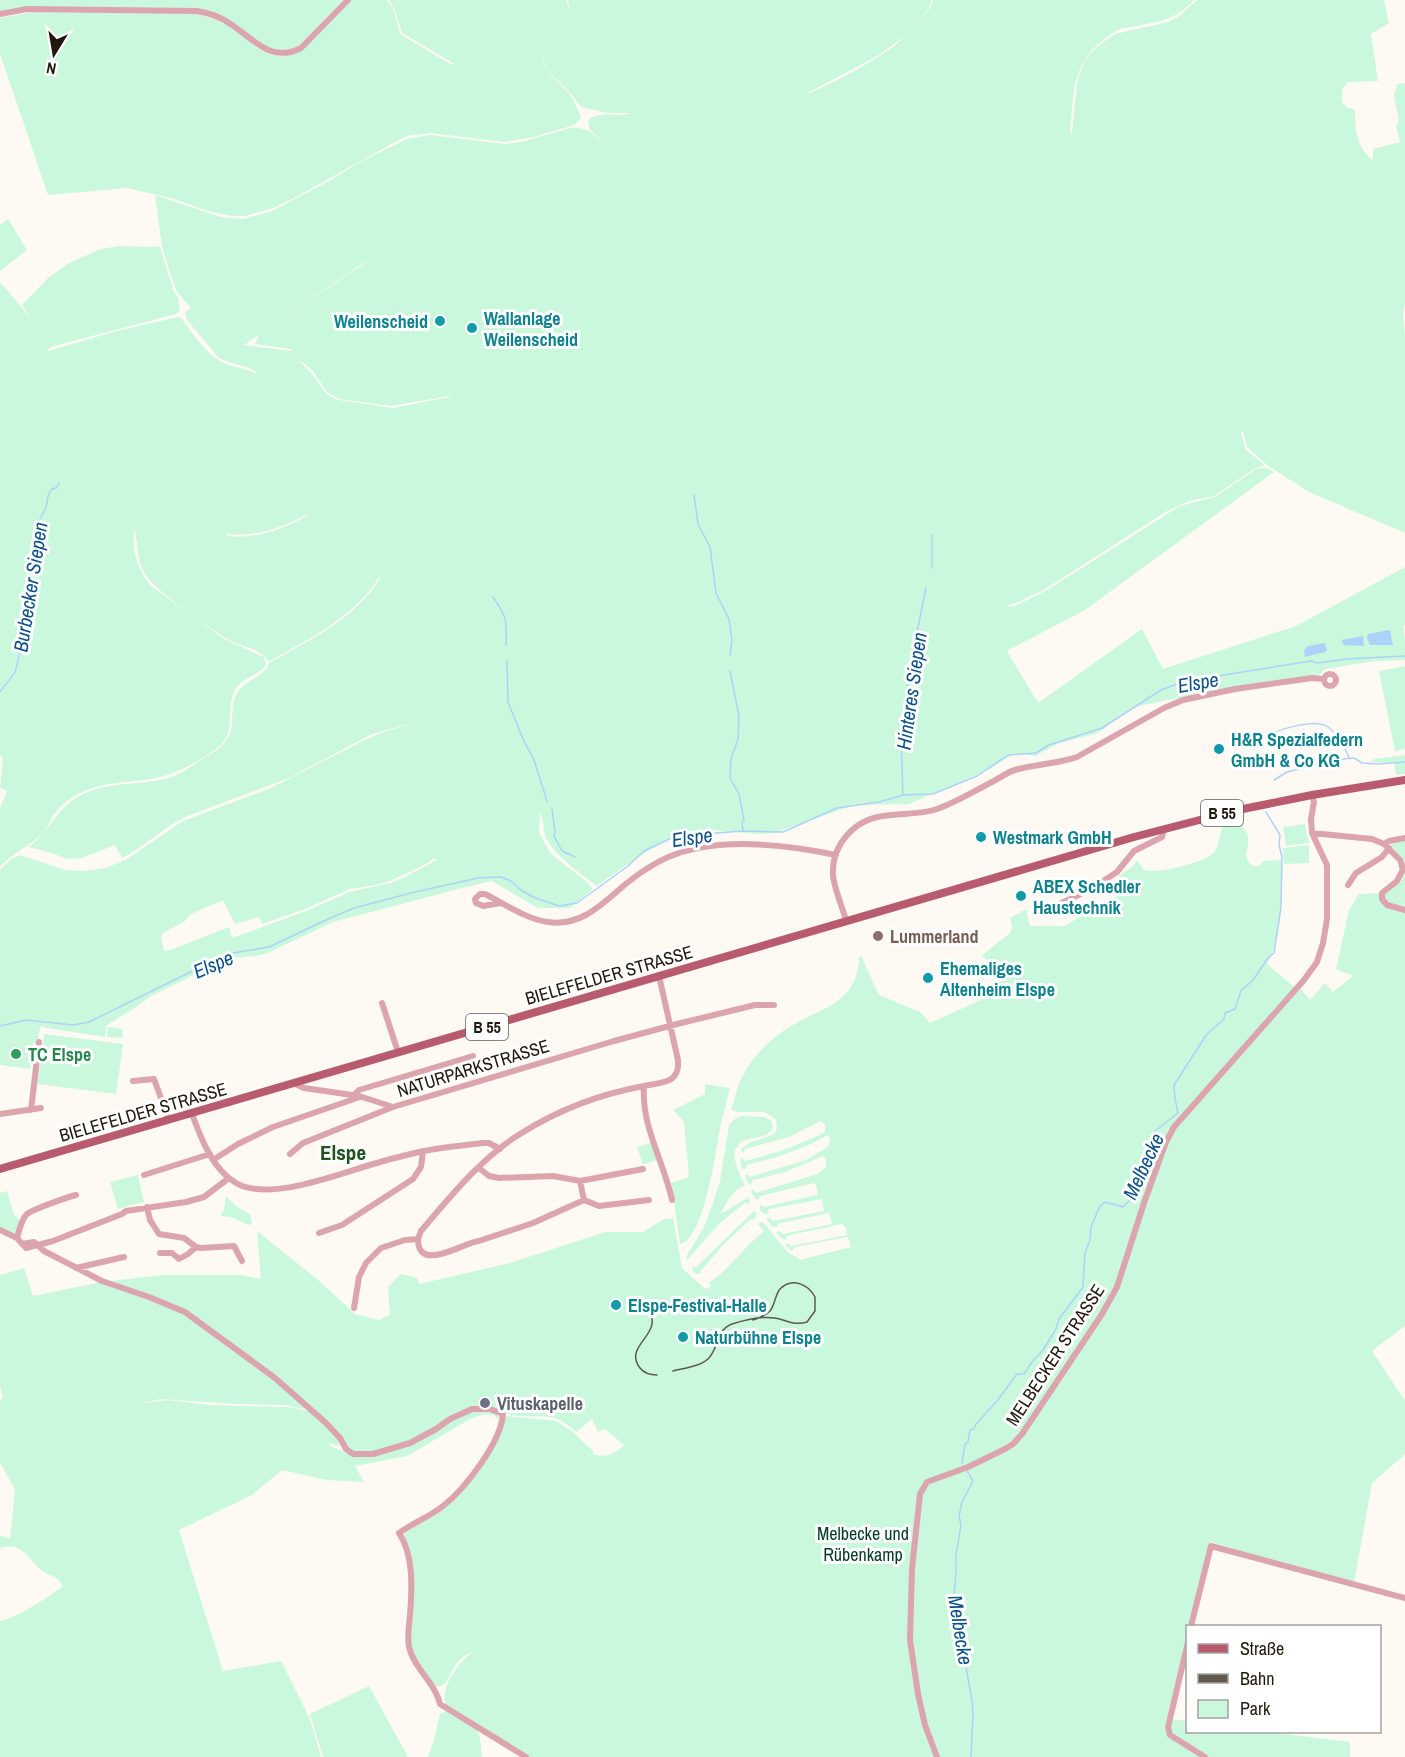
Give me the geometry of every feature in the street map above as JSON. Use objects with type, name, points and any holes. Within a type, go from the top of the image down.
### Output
[{"type":"main road","name":"B 55","points":[[1164,829],[1219,814],[1312,795],[1405,780]]},
{"type":"main road","name":"BIELEFELDER STRASSE","points":[[0,1168],[192,1114],[846,920],[1164,829]]},
{"type":"street","points":[[0,14],[27,9],[197,11],[214,15],[231,24],[269,51],[286,53],[301,48],[348,0]]},
{"type":"street","points":[[846,920],[833,877],[836,855],[841,842],[848,833],[870,818],[932,811],[1014,770],[1077,757],[1164,708],[1183,700],[1235,689],[1312,678],[1324,679]]},
{"type":"street","name":"MELBECKER STRASSE","points":[[938,1757],[925,1725],[910,1640],[912,1569],[920,1494],[927,1482],[1005,1449],[1022,1434],[1102,1314],[1117,1287],[1144,1203],[1166,1142],[1174,1127],[1304,980],[1317,962],[1327,919],[1327,866],[1312,833],[1311,819],[1314,802],[1312,795]]},
{"type":"street","points":[[1047,910],[1091,889],[1117,872],[1134,851],[1162,837],[1164,829]]},
{"type":"street","points":[[1312,833],[1372,839],[1387,846],[1400,860],[1402,870],[1397,881],[1382,893],[1382,899],[1387,905],[1405,910]]},
{"type":"street","points":[[1348,885],[1356,873],[1382,858],[1389,841],[1405,838]]},
{"type":"street","points":[[501,903],[542,920],[559,922],[576,920],[588,915],[627,882],[655,863],[681,852],[712,846],[774,846],[808,849],[836,855]]},
{"type":"street","points":[[650,1200],[599,1206],[584,1200],[533,1223],[471,1242],[453,1251],[432,1256],[426,1254],[419,1246],[418,1239],[421,1231],[455,1190],[519,1134],[583,1102],[670,1080],[677,1074],[678,1060],[660,976]]},
{"type":"street","points":[[382,1003],[398,1052]]},
{"type":"street","name":"NATURPARKSTRASSE","points":[[290,1154],[310,1139],[393,1107],[671,1026],[755,1005],[774,1005]]},
{"type":"street","points":[[31,1110],[39,1042]]},
{"type":"street","points":[[144,1175],[212,1157],[273,1127],[357,1098],[360,1090],[473,1056]]},
{"type":"street","points":[[133,1081],[154,1079],[169,1120]]},
{"type":"street","points":[[295,1084],[304,1088],[357,1095],[393,1107]]},
{"type":"street","points":[[644,1086],[644,1110],[669,1184],[672,1200]]},
{"type":"street","points":[[0,1114],[41,1108]]},
{"type":"street","points":[[192,1114],[212,1157],[229,1178],[250,1188],[278,1188],[312,1183],[423,1151],[483,1143],[489,1143],[500,1149]]},
{"type":"street","points":[[319,1233],[342,1225],[413,1179],[421,1167],[423,1151]]},
{"type":"street","points":[[479,1168],[489,1176],[499,1178],[553,1176],[580,1181],[643,1169]]},
{"type":"street","points":[[0,1230],[20,1241],[26,1248],[66,1236],[126,1211],[204,1197],[229,1178]]},
{"type":"street","points":[[580,1181],[584,1200]]},
{"type":"street","points":[[20,1241],[23,1220],[31,1211],[76,1195]]},
{"type":"street","points":[[147,1207],[150,1220],[159,1234],[184,1238],[196,1247],[205,1249],[234,1246],[242,1261]]},
{"type":"street","points":[[354,1308],[359,1277],[366,1263],[381,1248],[405,1240],[418,1239]]},
{"type":"street","points":[[37,1245],[44,1251],[102,1281],[184,1312],[275,1378],[326,1423],[349,1452],[358,1455],[373,1454],[410,1443],[471,1409],[490,1409],[503,1414],[497,1438],[463,1489],[431,1515],[399,1533],[409,1559],[411,1606],[408,1636],[416,1664],[438,1695],[440,1704],[526,1757]]},
{"type":"street","points":[[176,1266],[179,1259],[196,1247]]},
{"type":"street","points":[[160,1253],[172,1253],[179,1259]]},
{"type":"street","points":[[76,1268],[124,1257]]},
{"type":"street","points":[[1191,1625],[1211,1546],[1405,1598]]},
{"type":"street","points":[[1186,1650],[1167,1727],[1170,1735],[1205,1757]]},
{"type":"green space","points":[[0,0],[343,0],[300,45],[292,49],[275,50],[261,45],[215,13],[92,8],[0,13]]},
{"type":"green space","points":[[352,0],[387,0],[394,11],[400,34],[452,65],[453,63],[402,33],[395,11],[389,0],[566,0],[570,11],[568,0],[931,0],[929,8],[907,34],[930,8],[933,0],[1194,0],[1170,18],[1116,31],[1103,40],[1089,55],[1115,34],[1168,22],[1178,17],[1197,0],[1384,0],[1389,23],[1371,34],[1378,81],[1348,82],[1342,90],[1342,102],[1348,108],[1355,109],[1356,130],[1360,143],[1373,160],[1373,149],[1400,142],[1396,126],[1399,121],[1394,96],[1397,84],[1405,83],[1405,302],[1403,313],[1405,533],[1309,492],[1267,465],[1247,447],[1243,431],[1241,433],[1246,450],[1265,465],[1254,469],[1214,496],[1189,501],[1167,511],[1047,588],[1008,607],[1015,606],[1047,590],[1180,506],[1215,497],[1256,469],[1266,468],[1274,472],[1085,610],[1007,651],[1038,703],[1142,629],[1163,669],[1296,626],[1405,567],[1405,626],[1403,626],[1405,660],[1375,661],[1325,669],[1319,675],[1236,687],[1133,707],[1098,733],[1060,743],[1035,756],[1015,753],[988,770],[909,804],[854,805],[774,833],[711,830],[667,840],[596,886],[551,846],[545,837],[540,813],[539,833],[549,851],[593,889],[570,908],[538,908],[492,881],[333,922],[268,953],[232,958],[218,963],[151,996],[107,1025],[105,1037],[41,1026],[37,1043],[33,1043],[30,1069],[0,1065],[0,870],[10,860],[20,855],[65,870],[85,871],[106,868],[127,859],[183,821],[271,788],[361,742],[418,721],[372,734],[291,777],[185,817],[122,858],[115,845],[82,858],[66,859],[29,847],[43,833],[0,867],[0,808],[7,791],[0,788],[3,758],[0,755],[0,694],[15,672],[25,631],[14,671],[0,691],[0,283],[31,319],[22,305],[48,278],[69,263],[101,249],[119,246],[160,247],[178,298],[180,310],[176,314],[54,346],[48,351],[117,331],[178,317],[217,359],[256,374],[257,372],[219,358],[187,320],[185,312],[191,308],[177,292],[169,270],[162,247],[155,195],[221,217],[243,219],[272,211],[360,162],[407,139],[430,135],[505,144],[521,142],[574,127],[589,131],[606,145],[590,130],[588,120],[598,115],[631,113],[608,113],[581,107],[549,72],[575,103],[581,118],[574,125],[534,137],[504,142],[430,133],[406,136],[294,198],[273,208],[245,216],[211,212],[171,198],[127,188],[48,195],[0,54],[0,18],[72,10],[196,14],[223,23],[269,54],[289,54],[302,50]],"holes":[[[903,37],[897,44],[872,61],[802,96],[879,55]],[[1083,64],[1077,83],[1072,133],[1070,132],[1074,93],[1076,82]],[[379,256],[359,267],[259,335],[255,344],[292,349],[291,351],[244,345],[359,266]],[[301,361],[313,371],[327,392],[339,399],[391,406],[450,397],[393,408],[339,400],[326,393]],[[307,514],[289,525],[259,535],[227,536],[227,534],[259,533]],[[134,529],[140,563],[145,574],[160,590],[196,619],[151,586],[136,559]],[[380,578],[359,605],[315,637],[269,663],[263,672],[240,689],[234,699],[229,736],[219,749],[170,778],[97,789],[77,797],[62,810],[43,833],[53,815],[63,804],[84,791],[103,785],[169,775],[205,757],[225,740],[230,727],[232,697],[235,690],[266,665],[264,657],[224,639],[201,622],[233,642],[262,654],[268,662],[314,636],[344,615]],[[435,858],[437,860],[391,883],[349,892],[309,910],[232,938],[229,927],[164,951],[161,937],[163,933],[185,921],[189,915],[223,900],[235,924],[259,917],[262,924],[305,909],[350,889],[390,881]]]},
{"type":"green space","points":[[8,219],[27,250],[0,271],[0,225]]},
{"type":"green space","points":[[1405,666],[1405,749],[1395,751],[1379,671]]},
{"type":"green space","points":[[1405,755],[1405,774],[1396,775],[1394,763],[1372,762],[1374,759]]},
{"type":"green space","name":"Melbecke und Rübenkamp","points":[[1230,818],[1241,823],[1248,837],[1246,854],[1252,866],[1260,866],[1263,861],[1281,860],[1279,927],[1267,964],[1294,987],[1300,988],[1310,1000],[1325,983],[1333,992],[1353,976],[1336,969],[1349,910],[1359,894],[1384,893],[1400,880],[1404,868],[1391,845],[1394,842],[1405,840],[1405,1326],[1372,1351],[1405,1401],[1405,1454],[1372,1483],[1354,1583],[1211,1542],[1190,1625],[1186,1625],[1186,1640],[1165,1725],[1169,1728],[1170,1719],[1186,1721],[1186,1733],[1277,1733],[1350,1742],[1350,1757],[527,1757],[445,1705],[444,1697],[448,1682],[462,1662],[473,1652],[459,1660],[446,1682],[439,1687],[434,1686],[416,1660],[410,1642],[411,1565],[405,1533],[434,1515],[465,1488],[497,1441],[506,1416],[556,1421],[573,1432],[593,1451],[593,1454],[610,1455],[624,1445],[605,1429],[598,1432],[592,1419],[576,1432],[555,1418],[505,1413],[499,1419],[493,1415],[484,1414],[470,1419],[407,1456],[355,1466],[364,1482],[327,1480],[282,1470],[252,1495],[179,1530],[223,1671],[281,1661],[306,1715],[309,1716],[321,1757],[0,1757],[0,1621],[23,1612],[63,1586],[56,1578],[38,1568],[25,1553],[15,1547],[0,1548],[0,1535],[10,1539],[15,1490],[0,1462],[0,1400],[3,1398],[0,1386],[0,1275],[24,1268],[33,1296],[102,1282],[163,1275],[241,1275],[261,1279],[257,1231],[317,1279],[355,1314],[379,1320],[390,1315],[388,1287],[401,1274],[417,1278],[419,1284],[510,1263],[605,1232],[643,1232],[664,1219],[673,1218],[682,1268],[707,1289],[711,1286],[709,1283],[764,1231],[758,1224],[761,1222],[788,1252],[800,1260],[851,1247],[848,1237],[794,1247],[793,1251],[785,1244],[788,1243],[791,1246],[847,1235],[846,1228],[842,1224],[786,1236],[787,1240],[782,1239],[776,1232],[780,1231],[783,1234],[832,1224],[829,1213],[777,1224],[778,1227],[772,1227],[766,1218],[773,1221],[824,1211],[822,1199],[769,1209],[768,1214],[761,1212],[759,1206],[762,1205],[764,1207],[817,1195],[814,1183],[760,1196],[756,1200],[751,1192],[753,1189],[756,1193],[817,1174],[826,1167],[826,1160],[823,1156],[785,1172],[753,1180],[750,1185],[745,1175],[748,1174],[750,1177],[806,1160],[828,1147],[830,1140],[828,1135],[798,1149],[747,1165],[746,1169],[742,1169],[741,1158],[745,1161],[766,1155],[825,1132],[825,1125],[821,1121],[789,1137],[745,1149],[744,1152],[740,1151],[751,1142],[774,1134],[777,1129],[776,1119],[764,1112],[737,1112],[731,1109],[740,1081],[758,1053],[772,1039],[845,995],[857,973],[861,956],[879,995],[920,1012],[930,1023],[994,994],[1002,979],[982,955],[1010,933],[1012,926],[1010,918],[1026,909],[1030,926],[1064,926],[1127,889],[1119,876],[1133,866],[1137,860],[1144,870],[1159,870],[1202,860],[1216,848],[1225,820]],"holes":[[[161,1399],[285,1405],[304,1409],[310,1407],[343,1438],[351,1451],[360,1454],[386,1450],[400,1445],[447,1422],[404,1447],[367,1457],[349,1454],[330,1446],[329,1443],[339,1445],[338,1440],[327,1425],[309,1411],[287,1407],[210,1405],[168,1400],[136,1404]]]},
{"type":"green space","points":[[1305,824],[1309,843],[1286,846],[1283,827]]},
{"type":"green space","points":[[1309,845],[1309,863],[1284,864],[1283,848]]},
{"type":"green space","points":[[108,1027],[123,1029],[122,1038],[107,1037]]},
{"type":"green space","points":[[44,1034],[123,1044],[116,1094],[37,1084]]},
{"type":"green space","points":[[705,1084],[730,1088],[702,1213],[696,1228],[688,1239],[680,1244],[671,1183],[689,1177],[684,1122],[673,1110],[705,1094]]},
{"type":"green space","points":[[765,1117],[772,1122],[773,1129],[766,1135],[741,1141],[735,1150],[736,1163],[745,1186],[734,1193],[721,1212],[749,1197],[750,1202],[748,1204],[746,1202],[721,1222],[687,1260],[686,1257],[704,1227],[720,1181],[729,1125],[736,1118]]},
{"type":"green space","points":[[652,1142],[657,1160],[643,1165],[637,1147]]},
{"type":"green space","points":[[138,1175],[144,1202],[118,1209],[110,1182]]},
{"type":"green space","points":[[7,1191],[14,1215],[20,1221],[16,1234],[0,1227],[0,1193]]},
{"type":"green space","points":[[226,1196],[236,1206],[250,1214],[252,1224],[220,1216],[224,1210]]},
{"type":"green space","points":[[754,1211],[757,1214],[755,1219],[750,1220],[725,1243],[700,1272],[702,1274],[696,1274],[692,1265],[695,1268]]},
{"type":"green space","points":[[369,1686],[408,1757],[323,1757],[310,1714]]},
{"type":"green space","points":[[446,1711],[478,1729],[482,1757],[428,1757],[440,1714]]},
{"type":"water","points":[[1390,630],[1393,645],[1370,645],[1368,634]]},
{"type":"water","points":[[1363,636],[1364,646],[1344,645],[1342,642],[1342,640]]},
{"type":"water","points":[[1325,643],[1327,650],[1325,652],[1305,657],[1304,650],[1308,646]]},
{"type":"waterway","name":"Burbecker Siepen","points":[[0,692],[15,672],[29,615],[27,597],[31,581],[36,526],[46,508],[48,496],[59,483]]},
{"type":"waterway","points":[[694,495],[698,524],[710,547],[716,593],[729,619],[732,641],[730,655]]},
{"type":"waterway","name":"Hinteres Siepen","points":[[932,535],[932,568]]},
{"type":"waterway","name":"Hinteres Siepen","points":[[903,795],[901,737],[910,666],[926,588]]},
{"type":"waterway","points":[[493,597],[505,619],[506,645]]},
{"type":"waterway","name":"Elspe","points":[[0,1026],[26,1020],[73,1025],[89,1022],[227,954],[269,947],[354,908],[478,878],[501,877],[511,881],[533,897],[559,906],[577,903],[628,866],[644,851],[676,836],[743,831],[783,832],[837,808],[879,802],[903,795],[933,794],[977,776],[1008,755],[1036,753],[1049,745],[1102,728],[1161,690],[1185,681],[1200,682],[1218,676],[1311,661],[1317,663],[1405,656]]},
{"type":"waterway","points":[[507,661],[508,702],[534,760],[547,801]]},
{"type":"waterway","points":[[730,671],[739,716],[738,739],[731,759],[730,778],[739,794],[744,820],[743,831]]},
{"type":"waterway","points":[[1268,735],[1298,725],[1322,725],[1335,733],[1350,759]]},
{"type":"waterway","name":"Melbecke","points":[[1274,780],[1287,772],[1333,760],[1354,758],[1362,763],[1377,764],[1405,762]]},
{"type":"waterway","points":[[552,809],[554,836],[562,851],[575,857]]},
{"type":"waterway","name":"Melbecke","points":[[962,1463],[970,1430],[974,1429],[1017,1374],[1024,1374],[1043,1350],[1056,1329],[1059,1319],[1083,1287],[1085,1253],[1090,1240],[1091,1227],[1100,1206],[1105,1202],[1123,1207],[1129,1201],[1129,1193],[1135,1185],[1137,1171],[1154,1132],[1178,1113],[1174,1085],[1207,1034],[1224,1019],[1225,1013],[1235,1009],[1241,991],[1253,980],[1274,953],[1281,907],[1282,857],[1279,845],[1280,835],[1266,812]]},
{"type":"waterway","name":"Melbecke","points":[[967,1471],[973,1481],[962,1502],[959,1516],[961,1525],[956,1555],[954,1596],[962,1630],[972,1701],[971,1757]]},
{"type":"railway","points":[[673,1371],[697,1365],[709,1358],[720,1334],[732,1324],[747,1320],[753,1319],[759,1318],[764,1318],[775,1318],[794,1323],[807,1322],[815,1311],[815,1297],[804,1286],[790,1283],[780,1289],[770,1311],[764,1316],[760,1318],[757,1318],[753,1320]]},
{"type":"railway","points":[[646,1306],[651,1314],[652,1324],[637,1350],[636,1362],[644,1371],[657,1375]]},
{"type":"place","name":"Weilenscheid","points":[[440,321]]},
{"type":"place","name":"Wallanlage Weilenscheid","points":[[472,328]]},
{"type":"place","name":"H&R Spezialfedern GmbH & Co KG","points":[[1219,749]]},
{"type":"place","name":"Westmark GmbH","points":[[981,837]]},
{"type":"place","name":"ABEX Schedler Haustechnik","points":[[1021,896]]},
{"type":"place","name":"Lummerland","points":[[878,936]]},
{"type":"place","name":"Ehemaliges Altenheim Elspe","points":[[928,978]]},
{"type":"place","name":"TC Elspe","points":[[16,1054]]},
{"type":"place","name":"Elspe-Festival-Halle","points":[[616,1305]]},
{"type":"place","name":"Naturbühne Elspe","points":[[683,1337]]},
{"type":"place","name":"Vituskapelle","points":[[485,1403]]},
{"type":"district","name":"Elspe","points":[[343,1152]]}]
